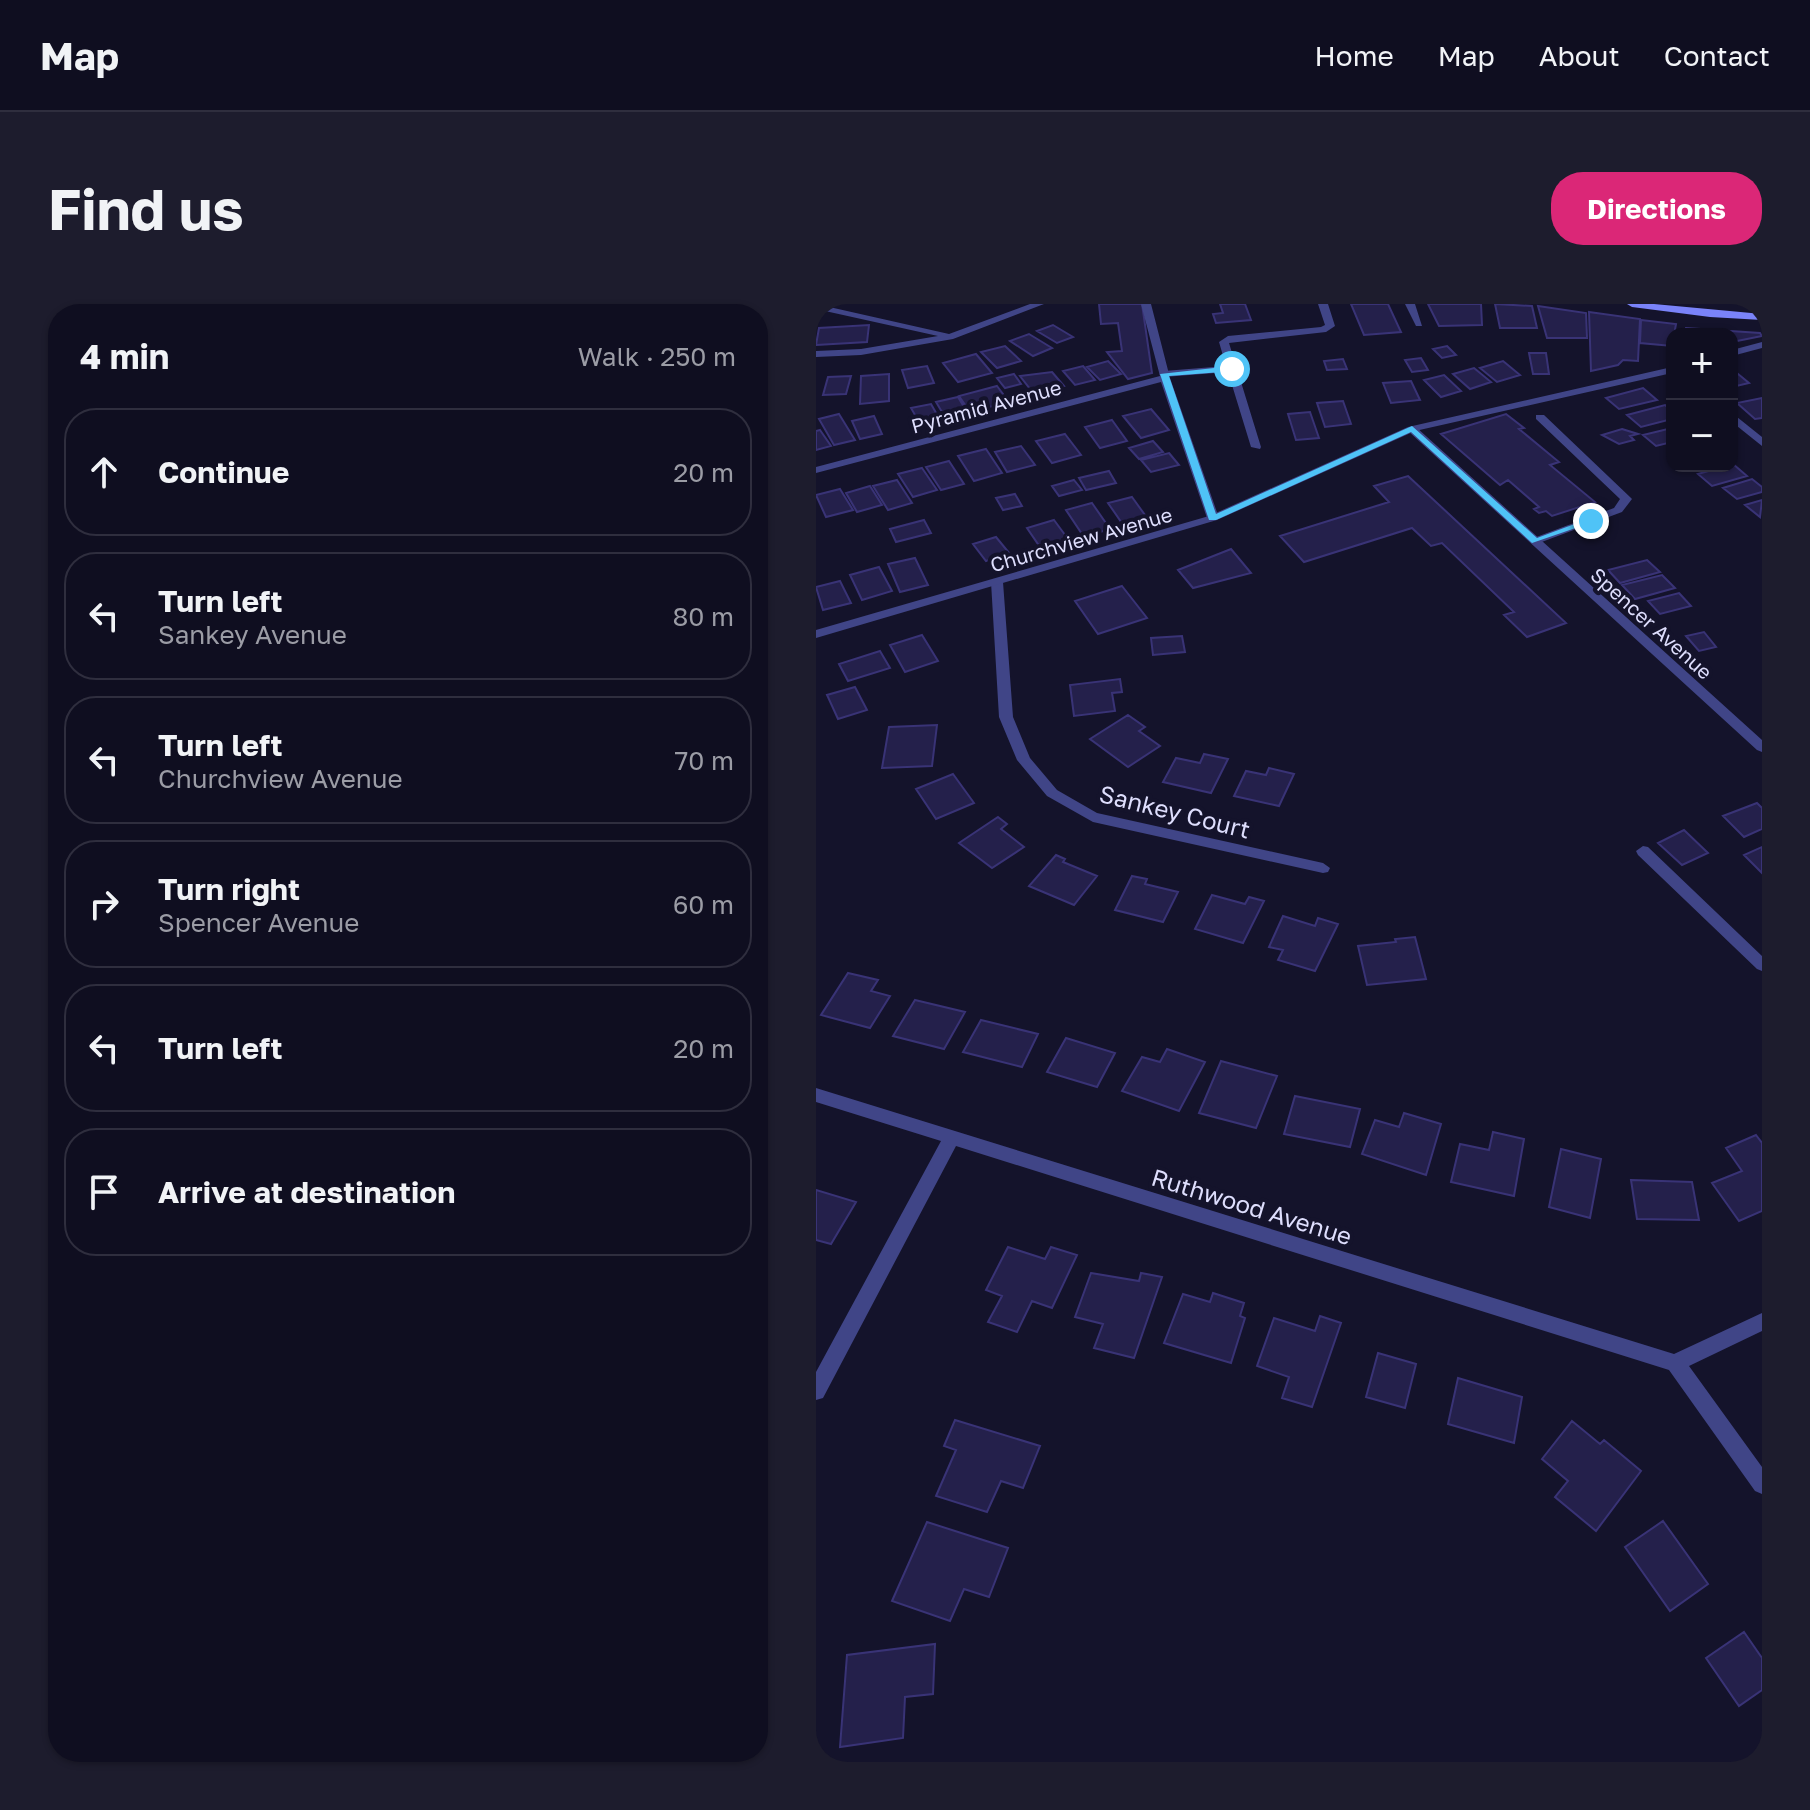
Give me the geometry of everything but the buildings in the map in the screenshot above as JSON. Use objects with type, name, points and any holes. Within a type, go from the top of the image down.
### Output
[{"type":"main road","points":[[1632,304],[1710,309],[1762,317]]},
{"type":"street","points":[[816,354],[861,352],[953,336],[1039,304]]},
{"type":"street","points":[[1146,304],[1165,376],[1213,518]]},
{"type":"street","points":[[1256,447],[1224,342],[1231,338],[1323,330],[1330,326],[1323,304]]},
{"type":"street","points":[[1410,304],[1419,324]]},
{"type":"street","points":[[816,306],[953,336]]},
{"type":"street","points":[[1738,351],[1762,345]]},
{"type":"street","name":"Pyramid Avenue","points":[[816,470],[1165,376],[1232,369]]},
{"type":"street","name":"Churchview Avenue","points":[[816,634],[1213,518],[1412,429],[1666,371]]},
{"type":"street","points":[[1535,541],[1618,510],[1626,499],[1540,417]]},
{"type":"street","points":[[1738,421],[1762,443]]},
{"type":"street","name":"Spencer Avenue","points":[[1412,429],[1762,747]]},
{"type":"street","name":"Sankey Court","points":[[997,582],[1006,717],[1024,760],[1052,793],[1093,817],[1323,868]]},
{"type":"street","points":[[1643,851],[1762,965]]},
{"type":"street","name":"Ruthwood Avenue","points":[[816,1095],[1675,1363]]},
{"type":"street","points":[[816,1391],[952,1138]]},
{"type":"street","points":[[1762,1322],[1675,1363],[1762,1484]]},
{"type":"route","points":[[1232,369],[1164,374],[1213,518],[1412,429],[1535,541],[1591,521]]}]
